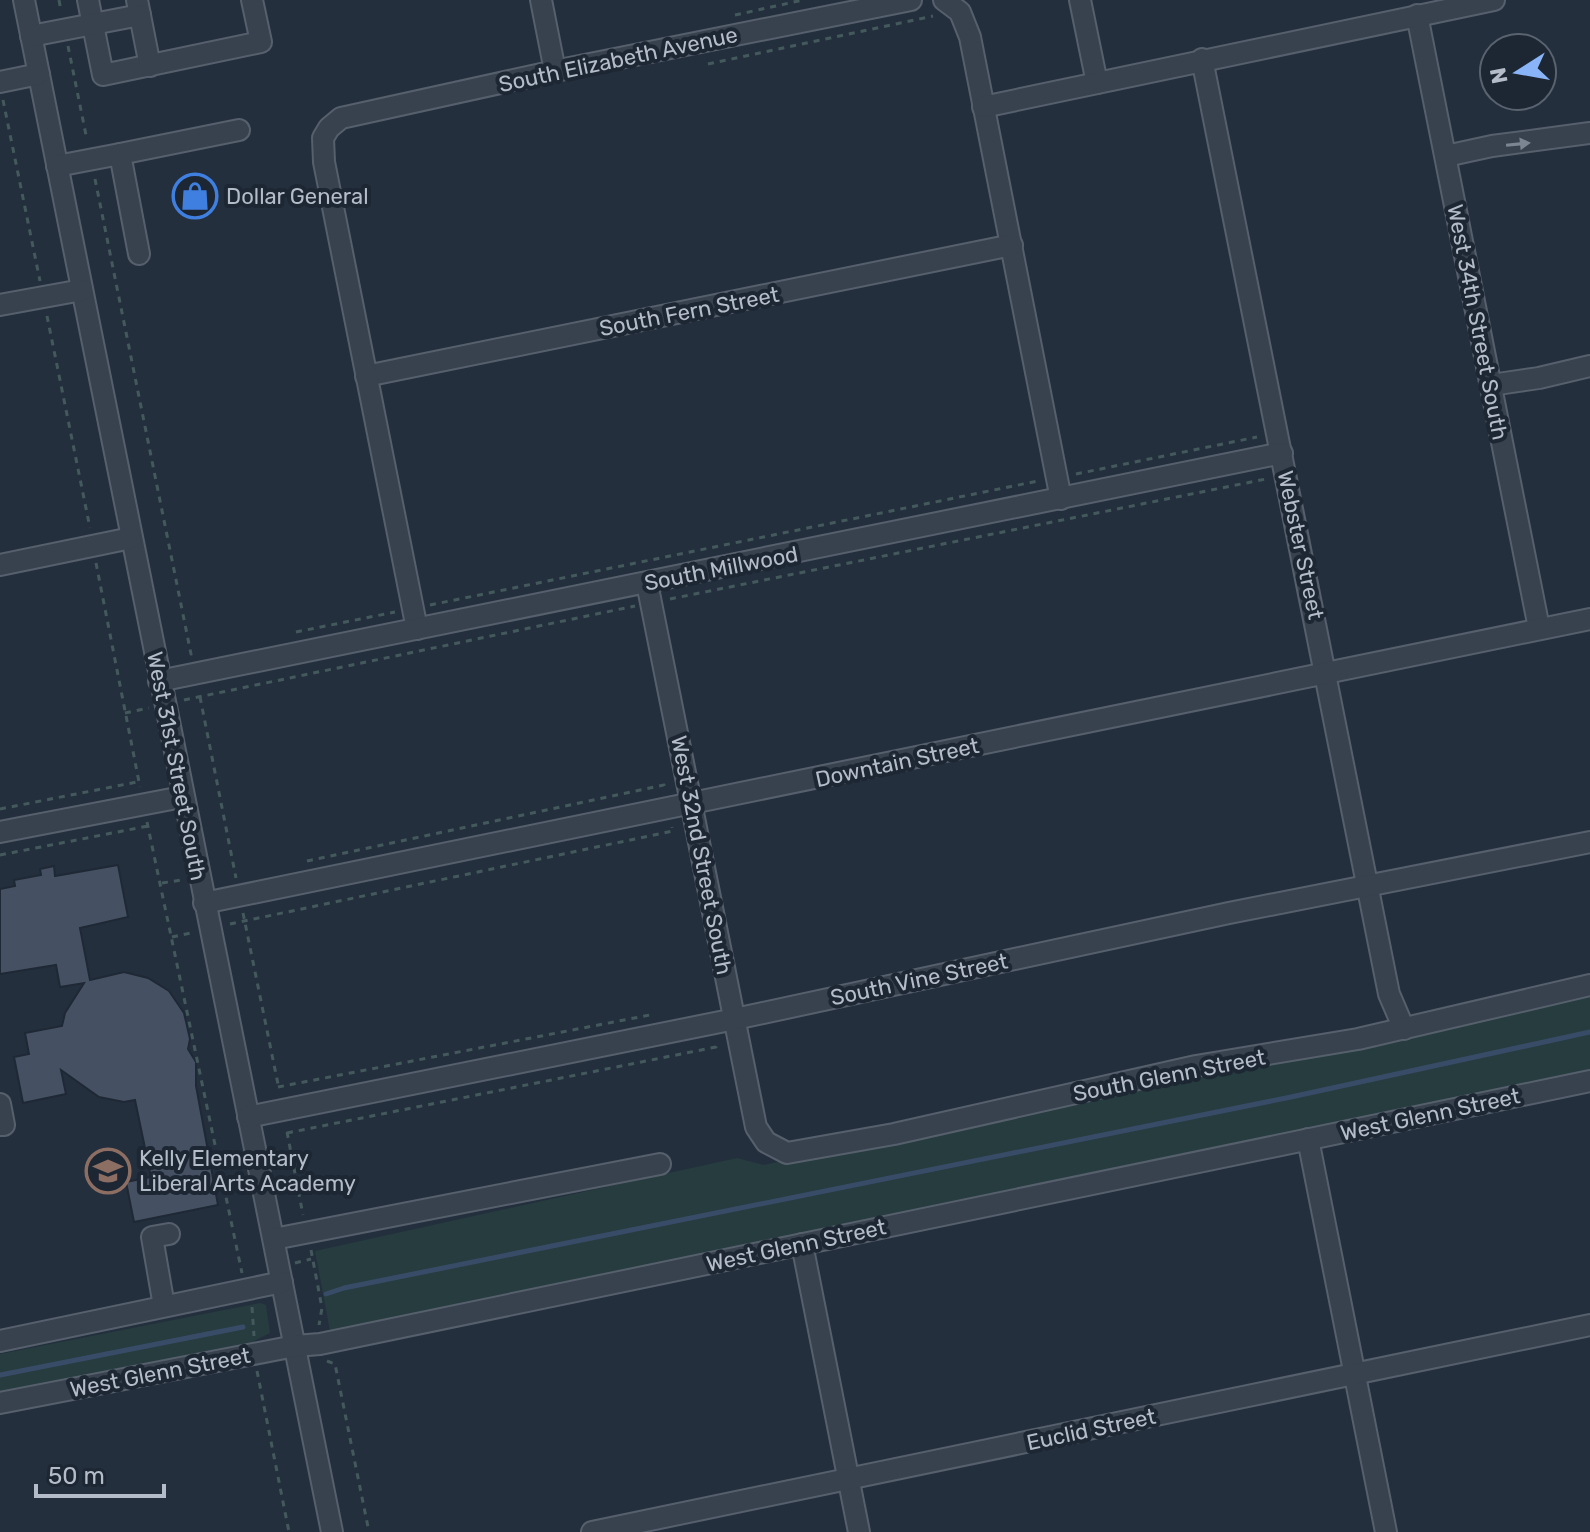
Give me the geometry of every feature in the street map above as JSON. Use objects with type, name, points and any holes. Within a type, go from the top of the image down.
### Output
[{"type":"street","name":"West 31st Street South","points":[[24,0],[332,1532]]},
{"type":"street","points":[[88,0],[103,75],[261,42],[252,0]]},
{"type":"street","points":[[541,0],[555,71]]},
{"type":"street","name":"South Elizabeth Avenue","points":[[366,376],[322,149],[323,138],[329,128],[341,118],[828,8],[911,0]]},
{"type":"street","points":[[1080,0],[1097,83]]},
{"type":"street","points":[[983,107],[1489,0]]},
{"type":"street","points":[[944,6],[960,12],[966,22],[1061,499]]},
{"type":"street","points":[[31,36],[93,24],[139,7],[150,66]]},
{"type":"street","name":"West 34th Street South","points":[[1417,15],[1539,628]]},
{"type":"street","name":"Webster Street","points":[[1202,59],[1272,455],[1326,672],[1389,994],[1404,1029]]},
{"type":"street","points":[[2,91],[39,74]]},
{"type":"street","points":[[57,166],[239,130]]},
{"type":"street","points":[[1446,156],[1492,146],[1590,133]]},
{"type":"street","points":[[120,154],[139,254]]},
{"type":"street","name":"South Fern Street","points":[[366,376],[1012,245]]},
{"type":"street","points":[[0,305],[82,290]]},
{"type":"street","points":[[1491,385],[1590,366]]},
{"type":"street","points":[[366,376],[415,619]]},
{"type":"street","name":"South Millwood","points":[[159,681],[415,619],[649,593],[1061,499],[1272,455]]},
{"type":"street","points":[[0,565],[131,538]]},
{"type":"street","name":"West 32nd Street South","points":[[649,593],[756,1127]]},
{"type":"street","name":"Downtain Street","points":[[204,903],[1590,619]]},
{"type":"street","points":[[0,832],[182,797]]},
{"type":"street","name":"South Vine Street","points":[[248,1117],[735,1019],[1229,913],[1590,842]]},
{"type":"street","name":"South Glenn Street","points":[[756,1127],[766,1142],[787,1153],[894,1134],[1196,1066],[1404,1029],[1590,985]]},
{"type":"street","name":"West Glenn Street","points":[[0,1403],[295,1346],[320,1344],[1590,1081]]},
{"type":"street","points":[[0,1104],[4,1125],[0,1125]]},
{"type":"street","points":[[1308,1139],[1386,1532]]},
{"type":"street","points":[[274,1239],[660,1164]]},
{"type":"street","points":[[164,1306],[152,1237],[169,1234]]},
{"type":"street","points":[[802,1244],[859,1532]]},
{"type":"street","points":[[0,1341],[247,1289],[280,1274]]},
{"type":"street","name":"Euclid Street","points":[[592,1532],[1590,1325]]},
{"type":"path","points":[[59,0],[191,654],[206,651]]},
{"type":"path","points":[[722,17],[803,0]]},
{"type":"path","points":[[708,64],[944,6]]},
{"type":"path","points":[[2,91],[143,804],[254,1315],[257,1371],[289,1532]]},
{"type":"path","points":[[125,713],[649,593],[1267,479],[1272,455],[1257,437],[415,619],[283,635]]},
{"type":"path","points":[[0,809],[139,782]]},
{"type":"path","points":[[0,855],[148,826]]},
{"type":"path","points":[[280,1274],[312,1259]]},
{"type":"green space","points":[[1590,992],[1590,1072],[330,1331],[315,1251],[737,1158],[764,1165],[1391,1027]]},
{"type":"green space","points":[[260,1303],[266,1305],[270,1333],[252,1342],[0,1392],[0,1354]]},
{"type":"building","points":[[118,865],[128,917],[80,928],[90,980],[124,972],[148,978],[169,991],[184,1013],[190,1039],[188,1049],[196,1062],[196,1086],[218,1205],[134,1222],[126,1182],[151,1177],[135,1100],[124,1102],[99,1097],[61,1070],[66,1094],[23,1103],[14,1057],[29,1054],[25,1033],[62,1026],[65,1013],[84,983],[60,987],[56,965],[0,974],[0,889],[15,886],[14,880],[41,875],[40,869],[54,866],[55,876]]},
{"type":"waterway","points":[[326,1294],[1291,1097],[1590,1032]]},
{"type":"waterway","points":[[0,1375],[243,1327]]},
{"type":"place","name":"Dollar General","points":[[195,196]]},
{"type":"place","name":"Kelly Elementary Liberal Arts Academy","points":[[108,1171]]}]
